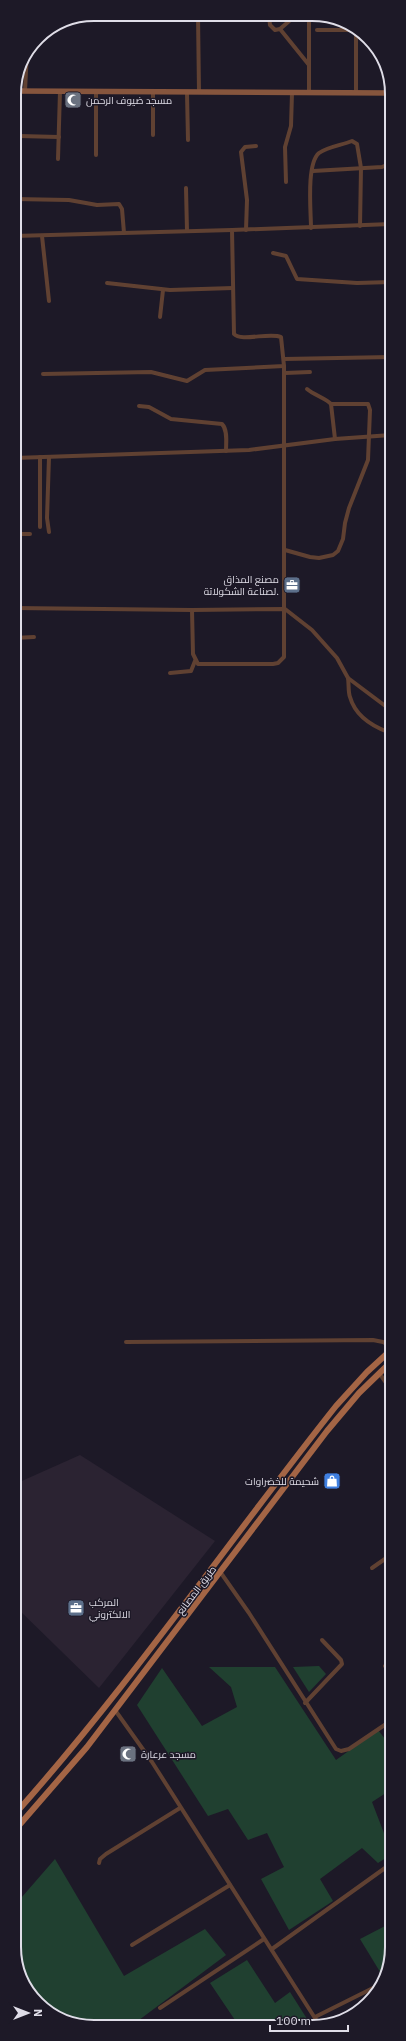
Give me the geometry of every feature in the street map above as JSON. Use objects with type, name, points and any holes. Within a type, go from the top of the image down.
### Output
[{"type":"main road","name":"طريق المصانع","points":[[21,1807],[51,1774],[133,1672],[336,1406],[385,1355]]},
{"type":"main road","name":"طريق المصانع","points":[[21,1823],[87,1747],[245,1542],[328,1431],[359,1393],[385,1367]]},
{"type":"main road","points":[[238,1534],[245,1542]]},
{"type":"main road","points":[[51,1774],[58,1781]]},
{"type":"street","points":[[198,21],[198,92]]},
{"type":"street","points":[[270,21],[271,28],[280,29],[309,65]]},
{"type":"street","points":[[280,29],[289,21]]},
{"type":"street","points":[[309,93],[310,21]]},
{"type":"street","points":[[317,30],[349,31]]},
{"type":"street","points":[[355,35],[356,93]]},
{"type":"street","points":[[25,91],[26,68]]},
{"type":"street","points":[[21,91],[152,93],[385,93]]},
{"type":"street","points":[[58,159],[60,91]]},
{"type":"street","points":[[96,91],[96,155]]},
{"type":"street","points":[[187,92],[188,140]]},
{"type":"street","points":[[152,93],[153,135]]},
{"type":"street","points":[[286,182],[285,153],[286,141],[291,126],[292,93]]},
{"type":"street","points":[[21,136],[59,137]]},
{"type":"street","points":[[311,228],[310,193],[312,171],[316,157],[320,152],[352,141],[357,144],[361,168],[360,226]]},
{"type":"street","points":[[246,230],[247,200],[241,152],[245,147],[256,146]]},
{"type":"street","points":[[312,171],[385,166]]},
{"type":"street","points":[[186,188],[187,230]]},
{"type":"street","points":[[21,199],[62,199],[97,205],[119,204],[122,210],[124,233]]},
{"type":"street","points":[[21,236],[187,230],[311,228],[385,224]]},
{"type":"street","points":[[195,661],[203,665],[278,663],[285,654],[284,359],[281,337],[235,336],[232,230]]},
{"type":"street","points":[[42,236],[49,301]]},
{"type":"street","points":[[273,253],[286,256],[297,279],[357,283],[385,282]]},
{"type":"street","points":[[106,283],[163,290],[233,288]]},
{"type":"street","points":[[160,317],[163,290]]},
{"type":"street","points":[[284,359],[385,357]]},
{"type":"street","points":[[43,374],[156,372],[187,381],[205,370],[284,366]]},
{"type":"street","points":[[284,373],[310,372]]},
{"type":"street","points":[[285,550],[319,558],[333,555],[338,551],[344,539],[345,523],[349,508],[368,460],[370,410],[368,404],[331,404],[307,389]]},
{"type":"street","points":[[331,404],[335,438]]},
{"type":"street","points":[[139,406],[149,407],[171,420],[222,424],[226,432],[226,451]]},
{"type":"street","points":[[21,458],[226,451],[335,438],[385,435]]},
{"type":"street","points":[[40,457],[40,527]]},
{"type":"street","points":[[49,457],[47,518],[49,532]]},
{"type":"street","points":[[21,534],[30,534]]},
{"type":"street","points":[[21,608],[192,610],[285,609],[312,630],[337,658],[348,678],[385,705]]},
{"type":"street","points":[[170,673],[191,671],[195,661],[193,654],[192,610]]},
{"type":"street","points":[[21,638],[34,637]]},
{"type":"street","points":[[348,678],[349,697],[364,719],[374,727],[385,731]]},
{"type":"street","points":[[126,1342],[373,1340],[385,1345]]},
{"type":"street","points":[[379,1373],[385,1381]]},
{"type":"street","points":[[372,1568],[385,1559]]},
{"type":"street","points":[[221,1573],[249,1612],[333,1747],[341,1751],[349,1749],[385,1725]]},
{"type":"street","points":[[305,1703],[342,1664],[341,1660],[322,1640]]},
{"type":"street","points":[[115,1710],[152,1762],[315,2017],[372,1989]]},
{"type":"street","points":[[99,1863],[100,1858],[180,1808]]},
{"type":"street","points":[[272,1949],[385,1868]]},
{"type":"street","points":[[132,1945],[230,1885]]},
{"type":"street","points":[[160,2008],[264,1939]]},
{"type":"shaded area","points":[[80,1455],[215,1541],[99,1688],[21,1612],[21,1481]]},
{"type":"green space","points":[[319,1666],[326,1674],[309,1692],[293,1667]]},
{"type":"green space","points":[[209,1667],[275,1667],[336,1760],[378,1730],[385,1739],[385,1794],[372,1802],[385,1836],[385,1858],[378,1863],[362,1848],[320,1879],[333,1901],[289,1930],[261,1879],[284,1867],[267,1833],[248,1840],[228,1809],[208,1816],[137,1705],[162,1668],[202,1726],[237,1707],[231,1687]]},
{"type":"green space","points":[[55,1859],[124,1976],[205,1929],[226,1955],[139,2020],[94,2020],[80,2019],[70,2016],[48,2004],[48,1993],[37,1993],[33,1988],[22,1961],[21,1898]]},
{"type":"green space","points":[[385,1926],[384,1961],[380,1972],[360,1939]]},
{"type":"green space","points":[[247,1960],[275,2003],[290,1992],[308,2020],[235,2020],[210,1983]]},
{"type":"place","name":"مسجد ضيوف الرحمن","points":[[73,100]]},
{"type":"place","name":"مصنع المذاق لصناعة الشكولاتة.","points":[[292,585]]},
{"type":"place","name":"شحيمة للخضراوات","points":[[332,1481]]},
{"type":"place","name":"المركب الالكتروني","points":[[76,1608]]},
{"type":"place","name":"مسجد عرعارة","points":[[128,1754]]}]
